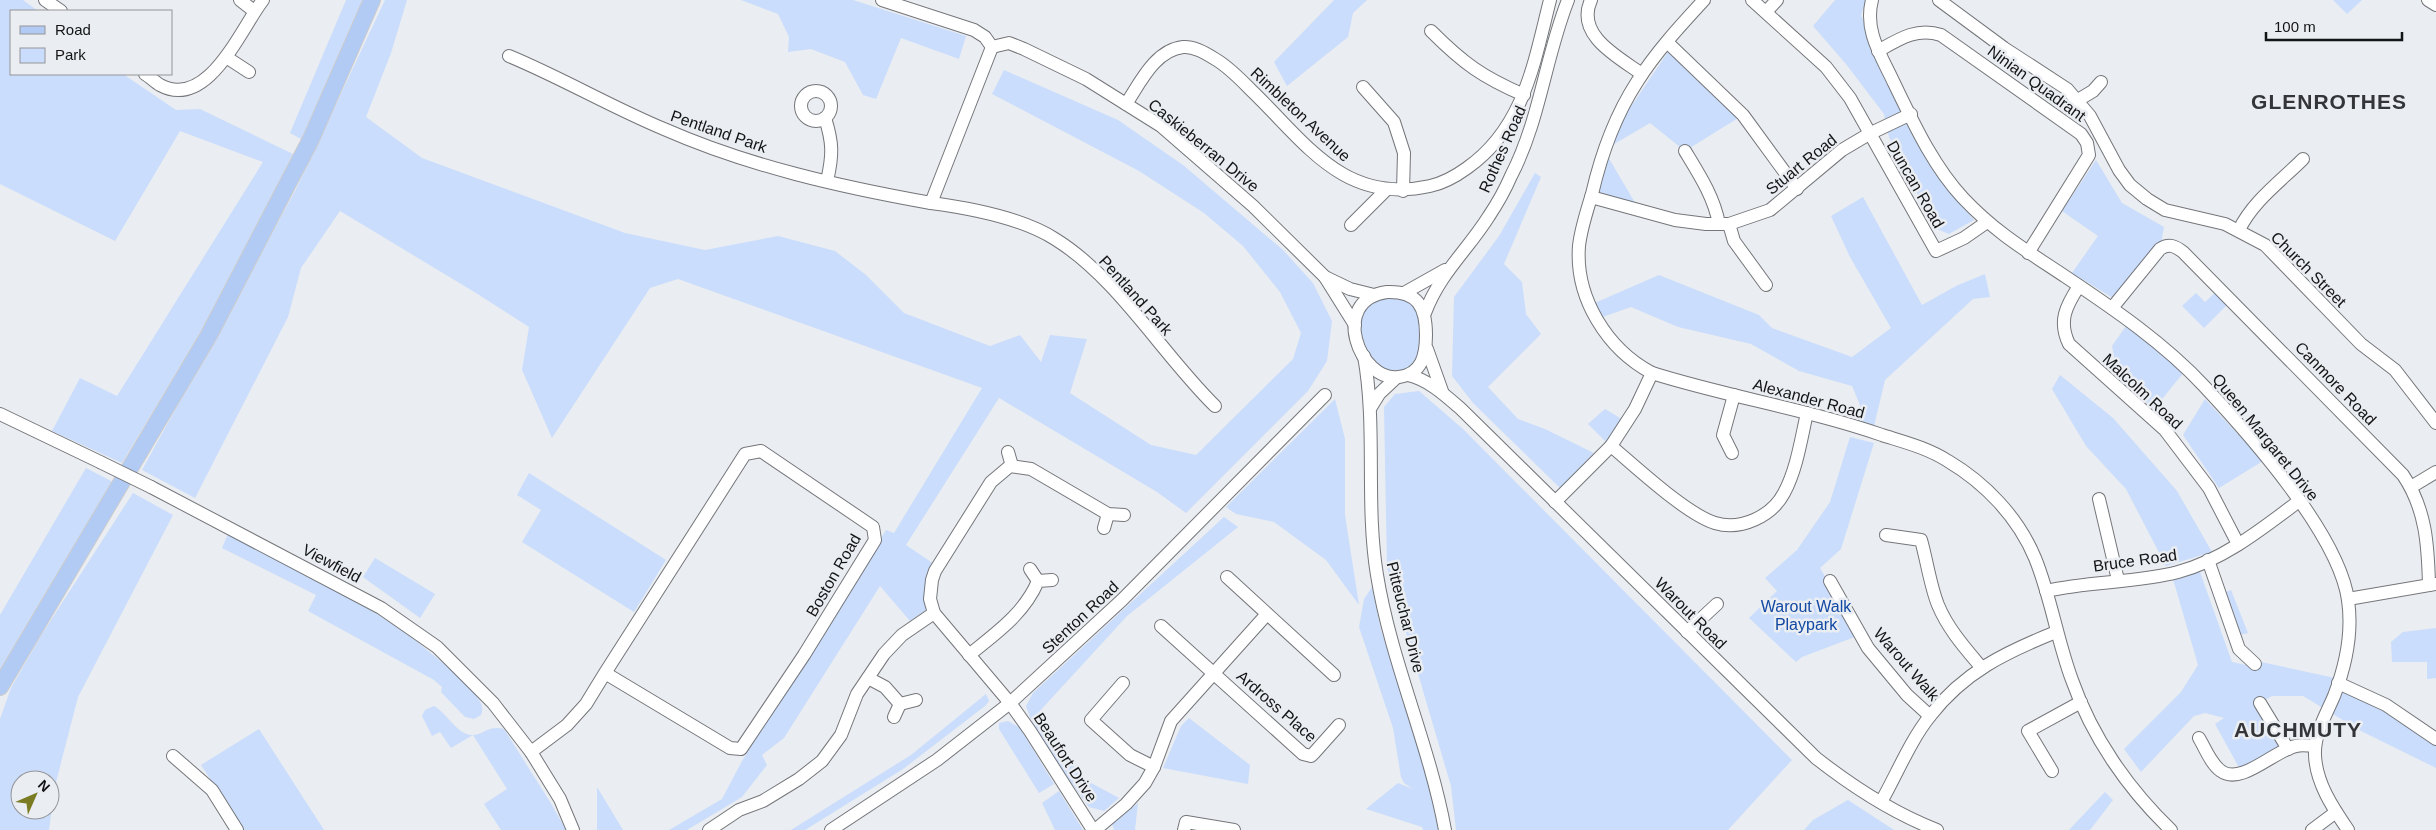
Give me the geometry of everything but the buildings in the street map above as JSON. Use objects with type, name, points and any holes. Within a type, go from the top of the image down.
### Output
[{"type":"main road","points":[[0,687],[210,335],[307,147],[372,0]]},
{"type":"street","points":[[46,0],[60,10]]},
{"type":"street","points":[[240,0],[254,11]]},
{"type":"street","points":[[146,75],[161,86],[184,89],[198,86],[211,76],[226,57],[254,11],[263,0]]},
{"type":"street","points":[[882,0],[974,30],[985,37],[992,47],[931,203]]},
{"type":"street","name":"Rimbleton Avenue","points":[[1126,104],[1153,63],[1162,55],[1177,49],[1192,48],[1226,66],[1332,169],[1356,182],[1402,191],[1445,182],[1482,158],[1509,127],[1524,95],[1550,0]]},
{"type":"street","name":"Rothes Road","points":[[1447,269],[1489,217],[1512,175],[1539,106],[1552,50],[1568,0]]},
{"type":"street","points":[[1591,0],[1586,14],[1590,30],[1603,46],[1642,74]]},
{"type":"street","name":"Alexander Road","points":[[1704,0],[1642,74],[1613,128],[1591,197],[1579,246],[1583,288],[1594,313],[1616,346],[1629,358],[1652,373],[1807,413],[1930,451],[1964,471],[1988,491],[2016,523],[2035,557],[2056,632],[2081,702],[2106,749],[2125,780],[2171,830]]},
{"type":"street","points":[[1752,0],[1826,67],[1850,98],[1869,134]]},
{"type":"street","points":[[1766,12],[1777,0]]},
{"type":"street","name":"Church Street","points":[[1939,0],[2004,48],[2067,89],[2090,116],[2119,170],[2146,199],[2165,210],[2225,224],[2265,245],[2361,344],[2395,370],[2436,423]]},
{"type":"street","points":[[2428,0],[2436,5]]},
{"type":"street","name":"Queen Margaret Drive","points":[[1873,1],[1868,14],[1878,51],[1910,114],[1949,182],[1987,222],[2028,253],[2112,308],[2152,339],[2202,384],[2239,426],[2318,529],[2337,566],[2348,599],[2350,643],[2338,683],[2322,722],[2315,746],[2315,757],[2323,788],[2348,830]]},
{"type":"street","points":[[1431,31],[1459,60],[1493,82],[1524,95]]},
{"type":"street","name":"Ninian Quadrant","points":[[1878,51],[1902,37],[1916,32],[1941,35],[2081,134],[2087,143],[2089,156],[2028,253]]},
{"type":"street","points":[[1667,42],[1743,115],[1797,189]]},
{"type":"street","name":"Caskieberran Drive","points":[[992,47],[1010,43],[1024,49],[1086,79],[1161,126],[1222,178],[1325,277],[1355,325]]},
{"type":"street","name":"Pentland Park","points":[[509,56],[665,130],[738,156],[827,181],[999,217],[1054,238],[1085,262],[1116,294],[1189,379],[1215,406]]},
{"type":"street","points":[[226,57],[248,72]]},
{"type":"street","points":[[2078,100],[2093,91],[2101,82]]},
{"type":"street","points":[[1364,87],[1394,122],[1404,153],[1402,191]]},
{"type":"street","name":"Stuart Road","points":[[1591,197],[1667,218],[1724,224],[1770,210],[1842,150],[1869,134],[1910,114]]},
{"type":"street","points":[[825,118],[832,141],[832,158],[827,181]]},
{"type":"street","name":"Duncan Road","points":[[1869,134],[1936,251],[1964,238],[1987,222]]},
{"type":"street","points":[[1685,151],[1734,241],[1766,285]]},
{"type":"street","points":[[2239,230],[2248,214],[2258,202],[2304,159]]},
{"type":"street","points":[[1351,225],[1387,189]]},
{"type":"street","name":"Canmore Road","points":[[2112,308],[2160,249],[2166,245],[2172,245],[2183,252],[2403,475],[2411,487],[2424,521],[2432,585]]},
{"type":"street","points":[[1442,392],[1418,377],[1376,372],[1364,356],[1355,325],[1357,309],[1366,298],[1374,294],[1404,292],[1447,269]]},
{"type":"street","points":[[1371,407],[1379,394],[1422,362],[1426,348],[1425,313],[1437,285],[1447,269]]},
{"type":"street","name":"Caskieberran Drive","points":[[1325,277],[1350,289],[1374,294]]},
{"type":"street","name":"Malcolm Road","points":[[2079,286],[2064,311],[2064,331],[2069,344],[2166,430],[2209,488],[2238,544]]},
{"type":"street","points":[[1404,292],[1418,302],[1425,313]]},
{"type":"street","points":[[1426,348],[1442,392]]},
{"type":"street","name":"Pitteuchar Drive","points":[[1364,356],[1371,407],[1370,475],[1376,574],[1395,652],[1439,796],[1445,830]]},
{"type":"street","points":[[1555,502],[1611,446],[1635,409],[1652,373]]},
{"type":"street","name":"Warout Road","points":[[1442,392],[1807,750],[1838,775],[1881,802],[1937,830]]},
{"type":"street","name":"Stenton Road","points":[[831,830],[937,760],[1010,703],[1116,606],[1325,395]]},
{"type":"street","points":[[1732,453],[1723,435],[1734,395]]},
{"type":"street","points":[[1611,446],[1695,513],[1714,523],[1737,524],[1764,516],[1783,495],[1800,447],[1807,413]]},
{"type":"street","name":"Viewfield","points":[[0,414],[151,487],[300,564],[381,608],[437,647],[486,696],[531,752],[560,799],[573,830]]},
{"type":"street","name":"Boston Road","points":[[531,752],[567,725],[586,704],[605,673],[745,454],[761,451],[872,527],[875,540],[804,655],[741,749],[730,748],[605,673]]},
{"type":"street","points":[[1008,452],[1012,466]]},
{"type":"street","points":[[709,830],[746,806],[762,801],[799,779],[830,752],[841,735],[853,704],[892,643],[917,623],[934,613],[930,599],[932,580],[996,476],[1012,466],[1031,469],[1108,514],[1124,515]]},
{"type":"street","points":[[2411,487],[2436,472]]},
{"type":"street","points":[[2099,499],[2118,580]]},
{"type":"street","name":"Bruce Road","points":[[2046,591],[2178,572],[2208,560],[2238,544],[2298,501]]},
{"type":"street","points":[[1104,528],[1108,514]]},
{"type":"street","points":[[1886,535],[1921,540],[1941,610],[1954,633],[1981,667]]},
{"type":"street","points":[[2208,560],[2239,649],[2255,664]]},
{"type":"street","points":[[1030,569],[1038,582]]},
{"type":"street","points":[[1227,577],[1334,675]]},
{"type":"street","points":[[969,656],[1019,612],[1038,582],[1052,580]]},
{"type":"street","name":"Warout Walk","points":[[1830,581],[1868,648],[1907,695],[1930,716]]},
{"type":"street","points":[[2348,599],[2432,585]]},
{"type":"street","points":[[1687,632],[1717,604]]},
{"type":"street","name":"Beaufort Drive","points":[[934,613],[1010,703],[1094,830]]},
{"type":"street","name":"Ardross Place","points":[[1094,830],[1136,795],[1154,766],[1171,722],[1213,672],[1267,614]]},
{"type":"street","name":"Ardross Place","points":[[1161,626],[1306,756],[1314,753],[1339,725]]},
{"type":"street","points":[[1881,802],[1930,716],[1981,667],[2006,652],[2056,632]]},
{"type":"street","points":[[868,678],[886,687],[900,704]]},
{"type":"street","points":[[1123,683],[1091,720],[1130,754],[1154,766]]},
{"type":"street","points":[[2338,683],[2386,705],[2436,740]]},
{"type":"street","points":[[900,704],[916,700]]},
{"type":"street","points":[[2052,771],[2028,731],[2081,702]]},
{"type":"street","points":[[2260,703],[2288,749]]},
{"type":"street","points":[[894,717],[900,704]]},
{"type":"street","points":[[2199,738],[2221,772],[2232,775],[2242,773],[2295,746],[2315,746]]},
{"type":"street","points":[[172,756],[212,790],[237,830]]},
{"type":"street","points":[[2312,830],[2336,812]]},
{"type":"street","points":[[1184,830],[1186,822],[1234,830]]},
{"type":"green space","points":[[0,0],[23,0],[37,10],[10,10],[10,75],[124,75],[176,110],[200,109],[293,154],[215,309],[122,463],[52,431],[80,378],[117,396],[263,162],[180,131],[115,241],[0,184]]},
{"type":"green space","points":[[346,0],[364,0],[303,140],[290,133]]},
{"type":"green space","points":[[385,0],[407,0],[391,53],[366,117],[422,158],[625,233],[705,250],[778,236],[835,251],[866,275],[904,313],[990,346],[1020,335],[1041,362],[1050,335],[1087,339],[1070,393],[1151,445],[1196,455],[1293,359],[1301,333],[1280,292],[1243,246],[1204,213],[1139,171],[992,94],[1004,70],[1118,120],[1183,165],[1283,250],[1313,283],[1332,321],[1327,361],[1308,391],[1186,513],[1157,492],[999,398],[906,545],[934,564],[925,582],[926,610],[910,621],[880,586],[784,738],[762,755],[767,765],[742,797],[687,830],[669,830],[722,799],[742,761],[886,530],[894,533],[982,388],[678,279],[650,288],[552,438],[522,370],[529,327],[340,211],[301,268],[288,317],[195,498],[142,470],[296,189]]},
{"type":"green space","points":[[741,0],[853,0],[966,36],[959,59],[901,38],[876,99],[863,95],[845,62],[811,49],[788,52],[789,37],[778,14]]},
{"type":"green space","points":[[1334,0],[1367,0],[1353,13],[1348,37],[1287,86],[1274,62]]},
{"type":"green space","points":[[1835,0],[1866,0],[1861,15],[1901,106],[1939,179],[1974,220],[1949,234],[1934,228],[1889,137],[1884,114],[1846,64],[1813,26]]},
{"type":"green space","points":[[2333,0],[2362,0],[2347,14]]},
{"type":"green space","points":[[1668,52],[1692,65],[1743,115],[1685,151],[1650,123],[1604,150],[1625,105],[1630,108]]},
{"type":"green space","points":[[1604,150],[1641,213],[1591,197]]},
{"type":"green space","points":[[2096,160],[2122,203],[2164,227],[2160,249],[2118,301],[2072,273],[2098,236],[2062,211]]},
{"type":"green space","points":[[1535,173],[1541,177],[1504,264],[1522,282],[1526,314],[1541,334],[1488,387],[1518,419],[1545,429],[1594,453],[1560,488],[1473,403],[1452,376],[1454,297],[1499,236]]},
{"type":"green space","points":[[1863,197],[1922,305],[1956,286],[1985,274],[1990,297],[1973,299],[1885,380],[1874,426],[1858,422],[1860,405],[1852,386],[1799,371],[1751,344],[1678,327],[1631,307],[1597,319],[1590,305],[1659,275],[1759,315],[1772,328],[1852,357],[1891,328],[1850,257],[1831,216]]},
{"type":"green space","points":[[2196,293],[2205,302],[2215,293],[2227,305],[2204,328],[2182,306]]},
{"type":"green space","points":[[1383,298],[1407,302],[1412,305],[1418,315],[1420,346],[1413,363],[1402,370],[1388,371],[1377,366],[1365,346],[1362,336],[1360,319],[1362,311],[1366,306]]},
{"type":"green space","points":[[2126,326],[2184,372],[2154,409],[2118,378],[2112,346]]},
{"type":"green space","points":[[2060,375],[2113,418],[2177,491],[2212,552],[2166,566],[2126,489],[2086,446],[2052,389]]},
{"type":"green space","points":[[1419,391],[1463,429],[1792,760],[1728,830],[1456,830],[1451,786],[1387,568],[1384,407],[1395,394]]},
{"type":"green space","points":[[1335,399],[1345,439],[1345,515],[1359,605],[1326,560],[1274,522],[1236,514],[1226,507]]},
{"type":"green space","points":[[2205,399],[2263,461],[2219,488],[2183,435]]},
{"type":"green space","points":[[1605,409],[1625,421],[1607,443],[1588,424]]},
{"type":"green space","name":"Warout Walk Playpark","points":[[1850,437],[1874,443],[1841,549],[1820,568],[1860,635],[1802,657],[1796,662],[1749,618],[1777,591],[1765,578],[1797,550],[1830,502]]},
{"type":"green space","points":[[86,468],[113,482],[0,675],[0,615]]},
{"type":"green space","points":[[529,473],[666,560],[634,612],[522,542],[541,510],[517,495]]},
{"type":"green space","points":[[133,493],[173,515],[78,697],[59,770],[10,770],[10,820],[50,820],[49,830],[0,830],[0,719],[11,688],[40,637]]},
{"type":"green space","points":[[1224,517],[1238,527],[1127,616],[1038,713],[1082,778],[1119,798],[1104,811],[1089,807],[1057,763],[1031,720],[1026,706],[1033,693]]},
{"type":"green space","points":[[228,534],[352,599],[411,638],[439,660],[475,694],[482,706],[481,715],[474,719],[465,717],[441,692],[442,687],[434,680],[308,611],[316,595],[222,548]]},
{"type":"green space","points":[[375,558],[435,594],[420,618],[363,577]]},
{"type":"green space","points":[[2200,572],[2232,662],[2260,668],[2261,662],[2340,679],[2436,739],[2436,768],[2361,731],[2303,696],[2272,696],[2260,703],[2288,749],[2242,773],[2215,724],[2224,718],[2205,713],[2194,716],[2141,772],[2124,749],[2181,692],[2198,665],[2173,579]]},
{"type":"green space","points":[[1372,587],[1381,630],[1420,744],[1438,830],[1423,830],[1422,827],[1366,809],[1398,783],[1413,789],[1404,783],[1401,777],[1393,728],[1359,627],[1364,599]]},
{"type":"green space","points":[[2231,590],[2248,633],[2240,635],[2223,593]]},
{"type":"green space","points":[[2436,628],[2436,678],[2427,679],[2427,662],[2392,662],[2391,642],[2403,632]]},
{"type":"green space","points":[[986,694],[989,701],[985,706],[903,769],[805,830],[791,830],[911,755]]},
{"type":"green space","points":[[434,706],[462,732],[473,735],[451,748],[440,732],[432,736],[422,716],[425,710]]},
{"type":"green space","points":[[1189,718],[1250,765],[1248,784],[1163,768],[1181,726]]},
{"type":"green space","points":[[1008,721],[1020,728],[1054,784],[1039,793],[999,729],[999,723]]},
{"type":"green space","points":[[494,728],[504,729],[566,830],[501,830],[484,804],[507,789],[473,735]]},
{"type":"green space","points":[[259,729],[324,830],[244,830],[201,765]]},
{"type":"green space","points":[[597,787],[623,830],[597,830]]},
{"type":"green space","points":[[1059,791],[1083,830],[1055,830],[1042,803]]},
{"type":"green space","points":[[2105,792],[2113,800],[2090,830],[2069,830]]},
{"type":"green space","points":[[1848,800],[1894,830],[1804,830],[1813,820]]},
{"type":"green space","points":[[1138,803],[1135,830],[1114,830],[1112,824]]},
{"type":"district","name":"GLENROTHES","points":[[2329,102]]},
{"type":"district","name":"AUCHMUTY","points":[[2298,730]]}]
